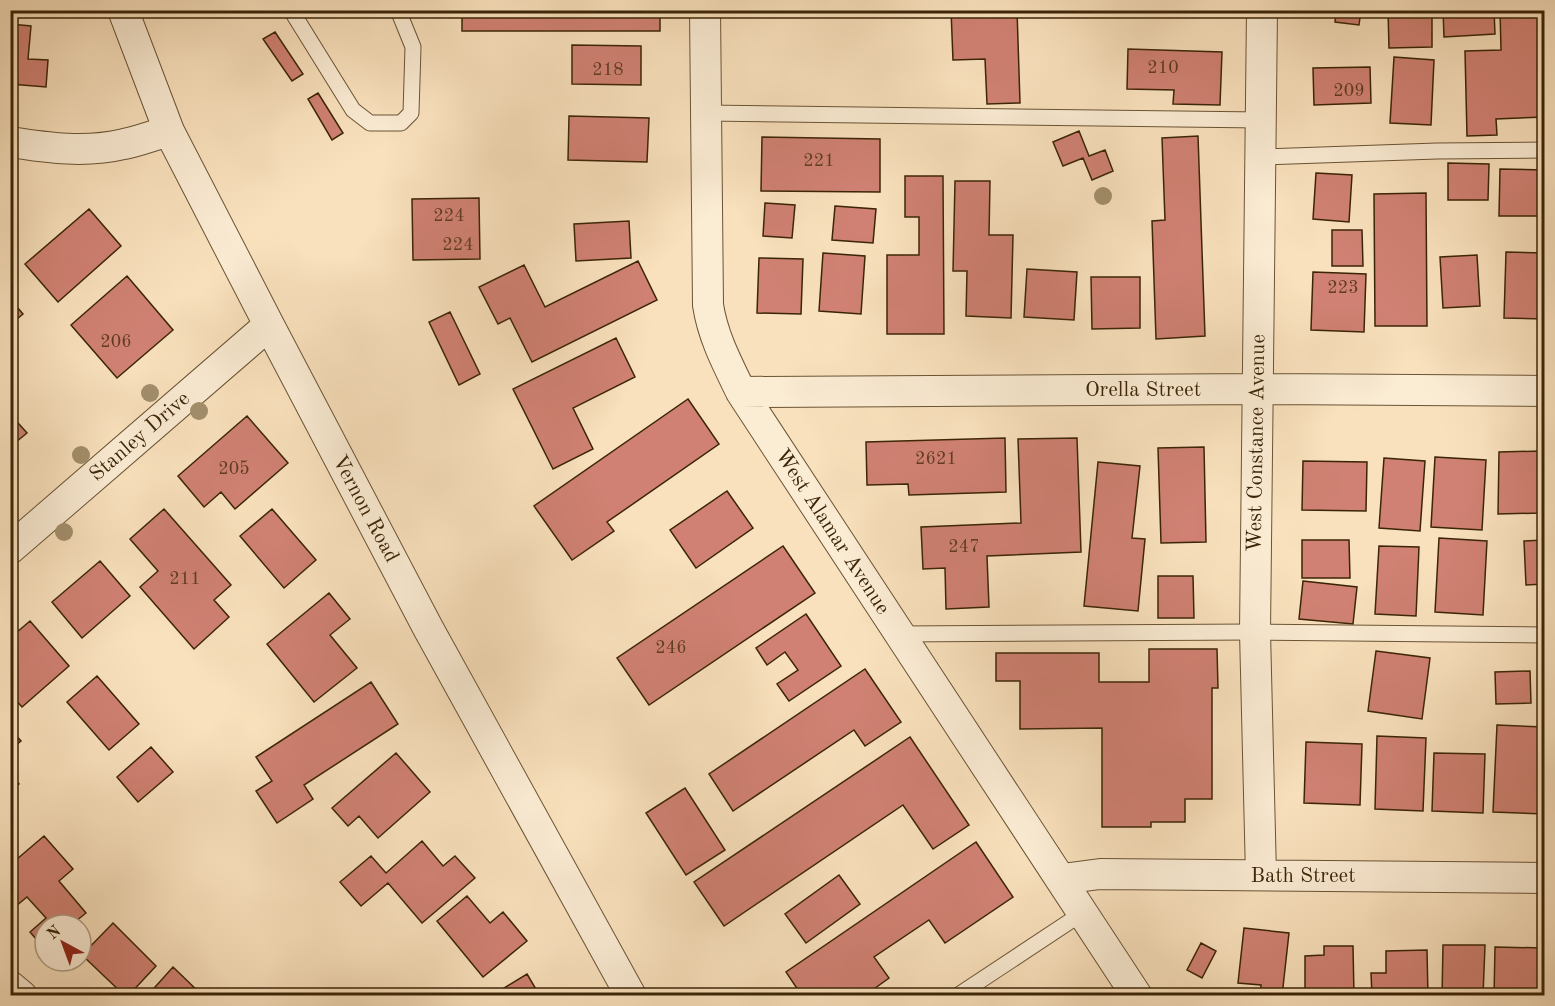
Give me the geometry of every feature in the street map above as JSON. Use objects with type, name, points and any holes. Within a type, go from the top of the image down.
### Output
[{"type":"street","name":"Vernon Road","points":[[123,10],[169,131],[428,628],[631,996]]},
{"type":"street","name":"West Alamar Avenue","points":[[705,10],[708,305],[711,326],[718,346],[741,392],[1137,996]]},
{"type":"street","name":"West Constance Avenue","points":[[1261,875],[1255,632],[1263,10]]},
{"type":"street","points":[[10,142],[47,148],[84,149],[122,145],[169,131]]},
{"type":"street","name":"Stanley Drive","points":[[10,549],[269,325]]},
{"type":"street","name":"Orella Street","points":[[741,392],[1257,389],[1545,391]]},
{"type":"street","name":"Bath Street","points":[[1062,879],[1100,874],[1545,878]]},
{"type":"street","points":[[10,986],[22,996]]},
{"type":"lane","points":[[291,10],[353,110],[370,123],[401,123],[411,113],[413,47],[398,10]]},
{"type":"lane","points":[[706,113],[1261,120]]},
{"type":"lane","points":[[1262,157],[1545,150]]},
{"type":"lane","points":[[899,633],[1545,634]]},
{"type":"lane","points":[[957,996],[1084,912]]},
{"type":"building","points":[[260,10],[272,10],[273,12],[261,15]]},
{"type":"building","points":[[462,10],[660,10],[660,31],[462,31]]},
{"type":"building","points":[[951,10],[1017,10],[1020,103],[987,104],[985,59],[953,60]]},
{"type":"building","points":[[1108,10],[1223,10],[1223,16],[1108,15]]},
{"type":"building","points":[[1336,10],[1361,10],[1359,25],[1335,22]]},
{"type":"building","points":[[1388,10],[1432,10],[1432,47],[1389,48]]},
{"type":"building","points":[[1443,10],[1494,10],[1495,34],[1444,37]]},
{"type":"building","points":[[1500,10],[1544,10],[1544,117],[1496,119],[1497,135],[1467,136],[1465,51],[1501,50]]},
{"type":"building","points":[[10,24],[31,26],[28,59],[48,60],[46,87],[10,84]]},
{"type":"building","points":[[275,32],[303,74],[292,81],[263,39]]},
{"type":"building","points":[[572,45],[641,46],[641,85],[572,84]]},
{"type":"building","points":[[1128,49],[1222,52],[1220,105],[1173,104],[1174,90],[1127,89]]},
{"type":"building","points":[[1394,57],[1434,60],[1431,125],[1390,123]]},
{"type":"building","points":[[1370,67],[1371,103],[1314,105],[1313,68]]},
{"type":"building","points":[[318,93],[343,133],[332,140],[308,99]]},
{"type":"building","points":[[569,116],[649,118],[647,162],[568,160]]},
{"type":"building","points":[[1079,131],[1089,156],[1105,150],[1113,171],[1092,180],[1083,158],[1063,166],[1053,142]]},
{"type":"building","points":[[1198,136],[1205,336],[1156,339],[1152,221],[1165,220],[1162,138]]},
{"type":"building","points":[[762,137],[880,139],[880,192],[761,191]]},
{"type":"building","points":[[1448,163],[1489,164],[1488,200],[1448,200]]},
{"type":"building","points":[[1500,169],[1544,170],[1544,216],[1499,216]]},
{"type":"building","points":[[1316,173],[1352,175],[1349,222],[1313,219]]},
{"type":"building","points":[[905,176],[943,176],[944,334],[887,334],[887,255],[919,255],[919,217],[905,217]]},
{"type":"building","points":[[955,181],[990,181],[989,235],[1013,235],[1011,318],[966,316],[967,271],[953,271]]},
{"type":"building","points":[[1426,193],[1427,326],[1375,326],[1374,194]]},
{"type":"building","points":[[479,198],[480,259],[413,260],[412,199]]},
{"type":"building","points":[[765,203],[795,205],[792,238],[763,236]]},
{"type":"building","points":[[835,206],[876,209],[873,243],[832,240]]},
{"type":"building","points":[[89,209],[121,246],[58,302],[25,264]]},
{"type":"building","points":[[629,221],[631,258],[576,261],[574,224]]},
{"type":"building","points":[[1332,230],[1362,230],[1363,266],[1332,266]]},
{"type":"building","points":[[1506,252],[1544,253],[1543,319],[1504,318]]},
{"type":"building","points":[[823,253],[865,256],[861,314],[819,311]]},
{"type":"building","points":[[1477,255],[1480,306],[1443,308],[1440,257]]},
{"type":"building","points":[[759,258],[803,259],[801,314],[757,313]]},
{"type":"building","points":[[638,261],[657,300],[532,362],[510,318],[498,324],[479,287],[524,265],[545,307]]},
{"type":"building","points":[[1027,269],[1077,272],[1074,320],[1024,317]]},
{"type":"building","points":[[1313,272],[1366,274],[1364,332],[1311,330]]},
{"type":"building","points":[[127,276],[173,330],[117,378],[71,325]]},
{"type":"building","points":[[1091,277],[1140,277],[1140,328],[1092,329]]},
{"type":"building","points":[[10,299],[23,314],[10,325]]},
{"type":"building","points":[[450,312],[480,374],[459,385],[429,322]]},
{"type":"building","points":[[616,338],[635,377],[573,408],[593,449],[553,469],[513,389]]},
{"type":"building","points":[[688,399],[719,444],[607,522],[614,531],[572,560],[534,506]]},
{"type":"building","points":[[10,414],[27,433],[10,447]]},
{"type":"building","points":[[247,416],[288,463],[235,509],[221,492],[204,507],[178,476]]},
{"type":"building","points":[[1005,438],[1006,492],[909,495],[908,484],[867,485],[866,442]]},
{"type":"building","points":[[1077,438],[1081,552],[987,556],[989,607],[946,609],[945,568],[923,569],[921,527],[1021,523],[1018,439]]},
{"type":"building","points":[[1204,447],[1206,542],[1161,543],[1158,448]]},
{"type":"building","points":[[1541,451],[1540,513],[1498,514],[1499,452]]},
{"type":"building","points":[[1435,457],[1486,460],[1482,530],[1431,527]]},
{"type":"building","points":[[1384,458],[1425,461],[1420,531],[1379,528]]},
{"type":"building","points":[[1303,461],[1367,462],[1366,511],[1302,510]]},
{"type":"building","points":[[1098,462],[1140,466],[1132,538],[1145,539],[1138,611],[1084,606]]},
{"type":"building","points":[[727,491],[753,528],[696,568],[670,530]]},
{"type":"building","points":[[164,509],[231,585],[214,600],[229,617],[194,649],[140,587],[158,571],[130,539]]},
{"type":"building","points":[[272,509],[316,560],[284,588],[240,536]]},
{"type":"building","points":[[1439,538],[1487,541],[1483,615],[1435,612]]},
{"type":"building","points":[[1302,540],[1349,540],[1350,578],[1302,578]]},
{"type":"building","points":[[1544,540],[1544,584],[1526,585],[1524,541]]},
{"type":"building","points":[[783,546],[815,593],[649,705],[617,658]]},
{"type":"building","points":[[1379,546],[1419,547],[1416,616],[1375,614]]},
{"type":"building","points":[[100,561],[130,596],[82,638],[52,602]]},
{"type":"building","points":[[1158,576],[1193,576],[1194,618],[1158,618]]},
{"type":"building","points":[[1303,581],[1357,587],[1353,624],[1299,619]]},
{"type":"building","points":[[329,593],[350,619],[330,635],[357,668],[314,702],[267,644]]},
{"type":"building","points":[[806,614],[841,666],[789,701],[777,684],[798,670],[785,652],[767,665],[756,648]]},
{"type":"building","points":[[30,621],[69,666],[22,707],[10,694],[10,638]]},
{"type":"building","points":[[1149,649],[1217,649],[1218,688],[1212,688],[1212,799],[1185,799],[1185,822],[1151,822],[1151,827],[1102,827],[1102,728],[1020,729],[1020,681],[996,681],[996,653],[1099,653],[1099,682],[1149,682]]},
{"type":"building","points":[[1376,651],[1430,658],[1422,719],[1368,711]]},
{"type":"building","points":[[865,669],[901,722],[865,746],[854,730],[733,811],[709,774]]},
{"type":"building","points":[[1530,671],[1531,703],[1496,704],[1495,672]]},
{"type":"building","points":[[97,676],[139,724],[109,750],[67,702]]},
{"type":"building","points":[[371,682],[398,724],[304,785],[313,799],[277,823],[256,791],[272,781],[256,757]]},
{"type":"building","points":[[1497,725],[1544,727],[1544,814],[1493,812]]},
{"type":"building","points":[[10,729],[21,741],[10,750]]},
{"type":"building","points":[[1377,736],[1426,738],[1423,811],[1375,809]]},
{"type":"building","points":[[910,737],[969,825],[933,849],[903,805],[724,926],[694,882]]},
{"type":"building","points":[[1306,742],[1362,744],[1360,805],[1304,803]]},
{"type":"building","points":[[151,747],[173,772],[138,802],[117,777]]},
{"type":"building","points":[[396,753],[430,792],[378,838],[359,816],[348,826],[332,808]]},
{"type":"building","points":[[1434,753],[1485,754],[1483,813],[1432,811]]},
{"type":"building","points":[[10,774],[19,784],[10,791]]},
{"type":"building","points":[[685,788],[725,850],[686,875],[646,813]]},
{"type":"building","points":[[44,836],[73,869],[59,881],[86,913],[41,913],[27,897],[10,911],[10,865]]},
{"type":"building","points":[[422,841],[443,866],[455,856],[475,878],[422,923],[388,883],[361,906],[340,882],[371,856],[386,873]]},
{"type":"building","points":[[976,842],[1013,897],[945,943],[929,920],[874,957],[889,978],[864,996],[802,996],[786,972]]},
{"type":"building","points":[[839,875],[860,904],[806,943],[785,914]]},
{"type":"building","points":[[467,896],[490,923],[503,912],[527,941],[483,977],[437,921]]},
{"type":"building","points":[[113,923],[156,966],[128,996],[125,996],[93,965],[93,944]]},
{"type":"building","points":[[1244,928],[1289,933],[1282,996],[1260,996],[1261,985],[1238,983]]},
{"type":"building","points":[[1201,943],[1216,951],[1202,978],[1187,970]]},
{"type":"building","points":[[1443,945],[1485,945],[1483,996],[1442,996]]},
{"type":"building","points":[[1324,946],[1353,946],[1354,996],[1305,996],[1305,956],[1324,955]]},
{"type":"building","points":[[1495,947],[1544,948],[1544,996],[1494,996]]},
{"type":"building","points":[[1427,950],[1428,996],[1372,996],[1371,973],[1386,973],[1386,951]]},
{"type":"building","points":[[173,967],[203,996],[147,996]]},
{"type":"building","points":[[527,974],[540,996],[491,996]]}]
